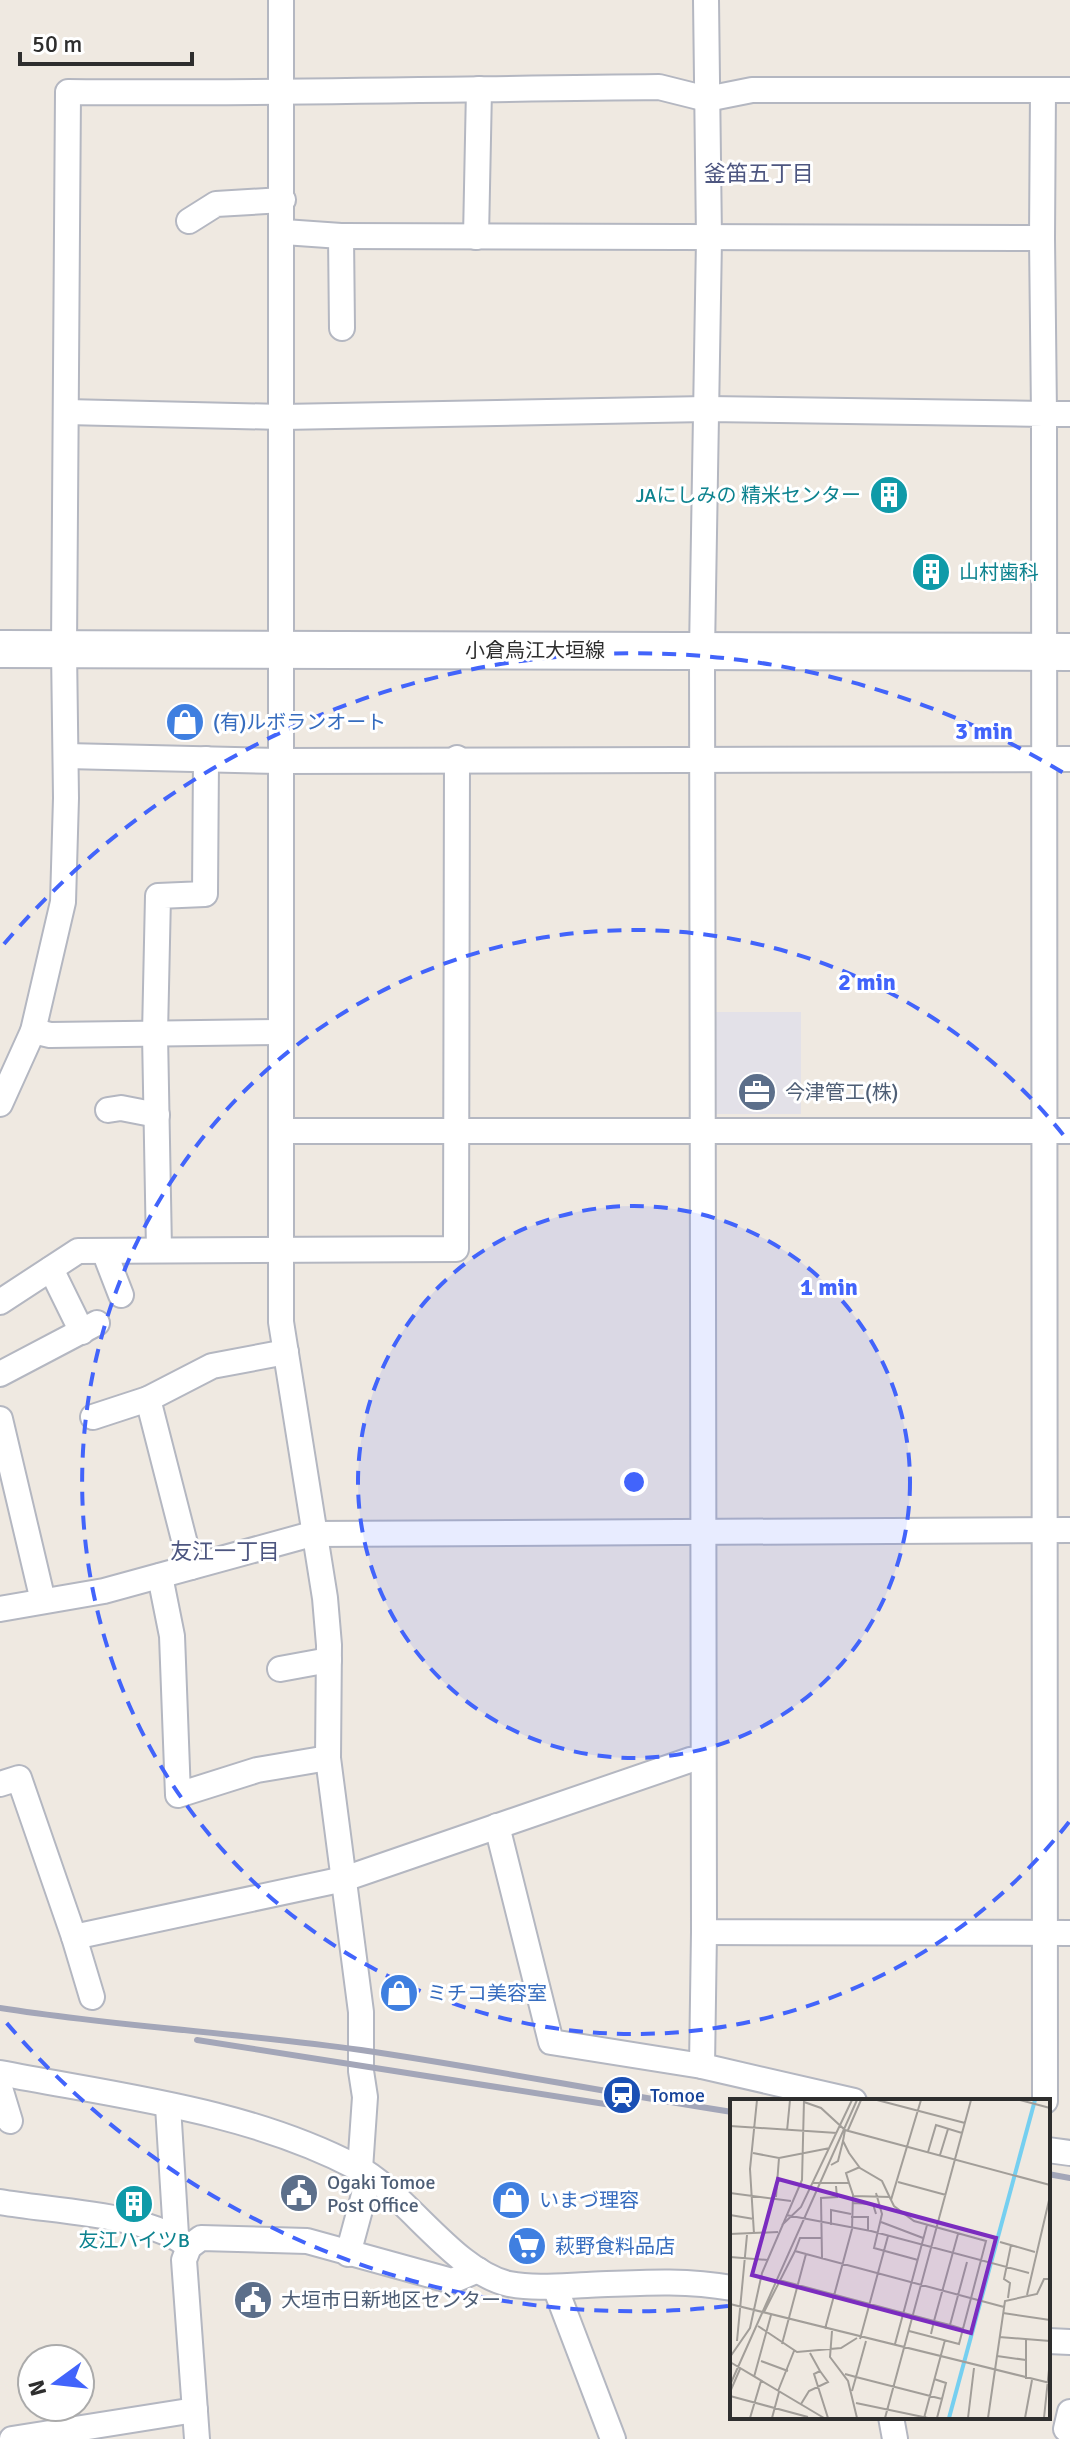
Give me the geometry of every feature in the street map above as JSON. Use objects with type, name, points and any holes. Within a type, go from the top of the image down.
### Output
[{"type":"main road","name":"小倉烏江大垣線","points":[[0,649],[1057,652]]},
{"type":"street","points":[[281,0],[284,232],[280,650],[281,1322],[310,1500],[312,1534],[325,1598],[329,1660],[328,1758],[361,2012],[361,2071],[365,2097],[360,2169],[365,2191],[348,2254]]},
{"type":"street","points":[[702,2066],[702,651],[709,239],[706,0]]},
{"type":"street","points":[[0,1104],[33,1031],[63,902],[68,92],[282,94],[659,87],[706,90],[1070,90]]},
{"type":"street","points":[[476,237],[479,89]]},
{"type":"street","points":[[1043,90],[1044,414],[1057,652],[1044,759],[1045,2099]]},
{"type":"street","points":[[189,221],[216,204],[283,200]]},
{"type":"street","points":[[284,232],[341,236],[709,239],[1042,238]]},
{"type":"street","points":[[341,236],[342,328]]},
{"type":"street","points":[[66,412],[282,417],[706,409],[1070,414]]},
{"type":"street","points":[[66,756],[280,761],[457,758],[1070,759]]},
{"type":"street","points":[[0,1302],[78,1251],[456,1249],[457,758]]},
{"type":"street","points":[[159,1250],[155,1034],[158,896],[205,894],[206,759]]},
{"type":"street","points":[[33,1031],[50,1035],[281,1032]]},
{"type":"street","points":[[108,1110],[121,1108],[157,1115]]},
{"type":"street","points":[[282,1131],[1070,1131]]},
{"type":"street","points":[[104,1251],[121,1295]]},
{"type":"street","points":[[0,1374],[90,1327],[51,1269]]},
{"type":"street","points":[[93,1417],[148,1399],[212,1366],[286,1352]]},
{"type":"street","points":[[148,1399],[191,1567]]},
{"type":"street","points":[[0,1419],[43,1601]]},
{"type":"street","points":[[0,1609],[104,1591],[312,1534],[1070,1530]]},
{"type":"street","points":[[160,1576],[172,1636],[178,1795],[257,1770],[328,1758]]},
{"type":"street","points":[[280,1669],[329,1660]]},
{"type":"street","points":[[74,1937],[344,1879],[690,1760],[703,1759]]},
{"type":"street","points":[[0,1784],[19,1778],[92,1997]]},
{"type":"street","points":[[497,1826],[551,2042],[702,2066],[845,2099]]},
{"type":"street","points":[[704,1932],[1070,1933]]},
{"type":"street","points":[[0,2073],[168,2106],[304,2142],[360,2169],[478,2270],[508,2284],[555,2287],[675,2281],[730,2288]]},
{"type":"street","points":[[0,2088],[10,2121]]},
{"type":"street","points":[[168,2106],[183,2241],[197,2439]]},
{"type":"street","points":[[1050,2150],[1070,2153]]},
{"type":"street","points":[[0,2202],[97,2216],[183,2241],[201,2238],[307,2241],[452,2281],[478,2270]]},
{"type":"street","points":[[555,2287],[613,2439]]},
{"type":"street","points":[[1050,2341],[1070,2342]]},
{"type":"street","points":[[12,2439],[195,2410]]},
{"type":"street","points":[[891,2419],[895,2439]]},
{"type":"shaded area","points":[[712,1012],[801,1012],[801,1114],[712,1114]]},
{"type":"railway","points":[[0,2008],[361,2050],[730,2112]]},
{"type":"railway","points":[[197,2040],[624,2107]]},
{"type":"railway","points":[[1050,2174],[1070,2178]]},
{"type":"place","name":"JAにしみの 精米センター","points":[[889,495]]},
{"type":"place","name":"山村歯科","points":[[931,572]]},
{"type":"place","name":"(有)ルボランオート","points":[[185,722]]},
{"type":"place","name":"今津管工(株)","points":[[757,1092]]},
{"type":"place","name":"ミチコ美容室","points":[[399,1993]]},
{"type":"place","name":"Tomoe","points":[[622,2095]]},
{"type":"place","name":"Ogaki Tomoe Post Office","points":[[299,2193]]},
{"type":"place","name":"いまづ理容","points":[[511,2200]]},
{"type":"place","name":"友江ハイツB","points":[[134,2204]]},
{"type":"place","name":"萩野食料品店","points":[[527,2246]]},
{"type":"place","name":"大垣市日新地区センター","points":[[253,2300]]},
{"type":"district","name":"釜笛五丁目","points":[[759,173]]},
{"type":"district","name":"友江一丁目","points":[[225,1551]]}]
